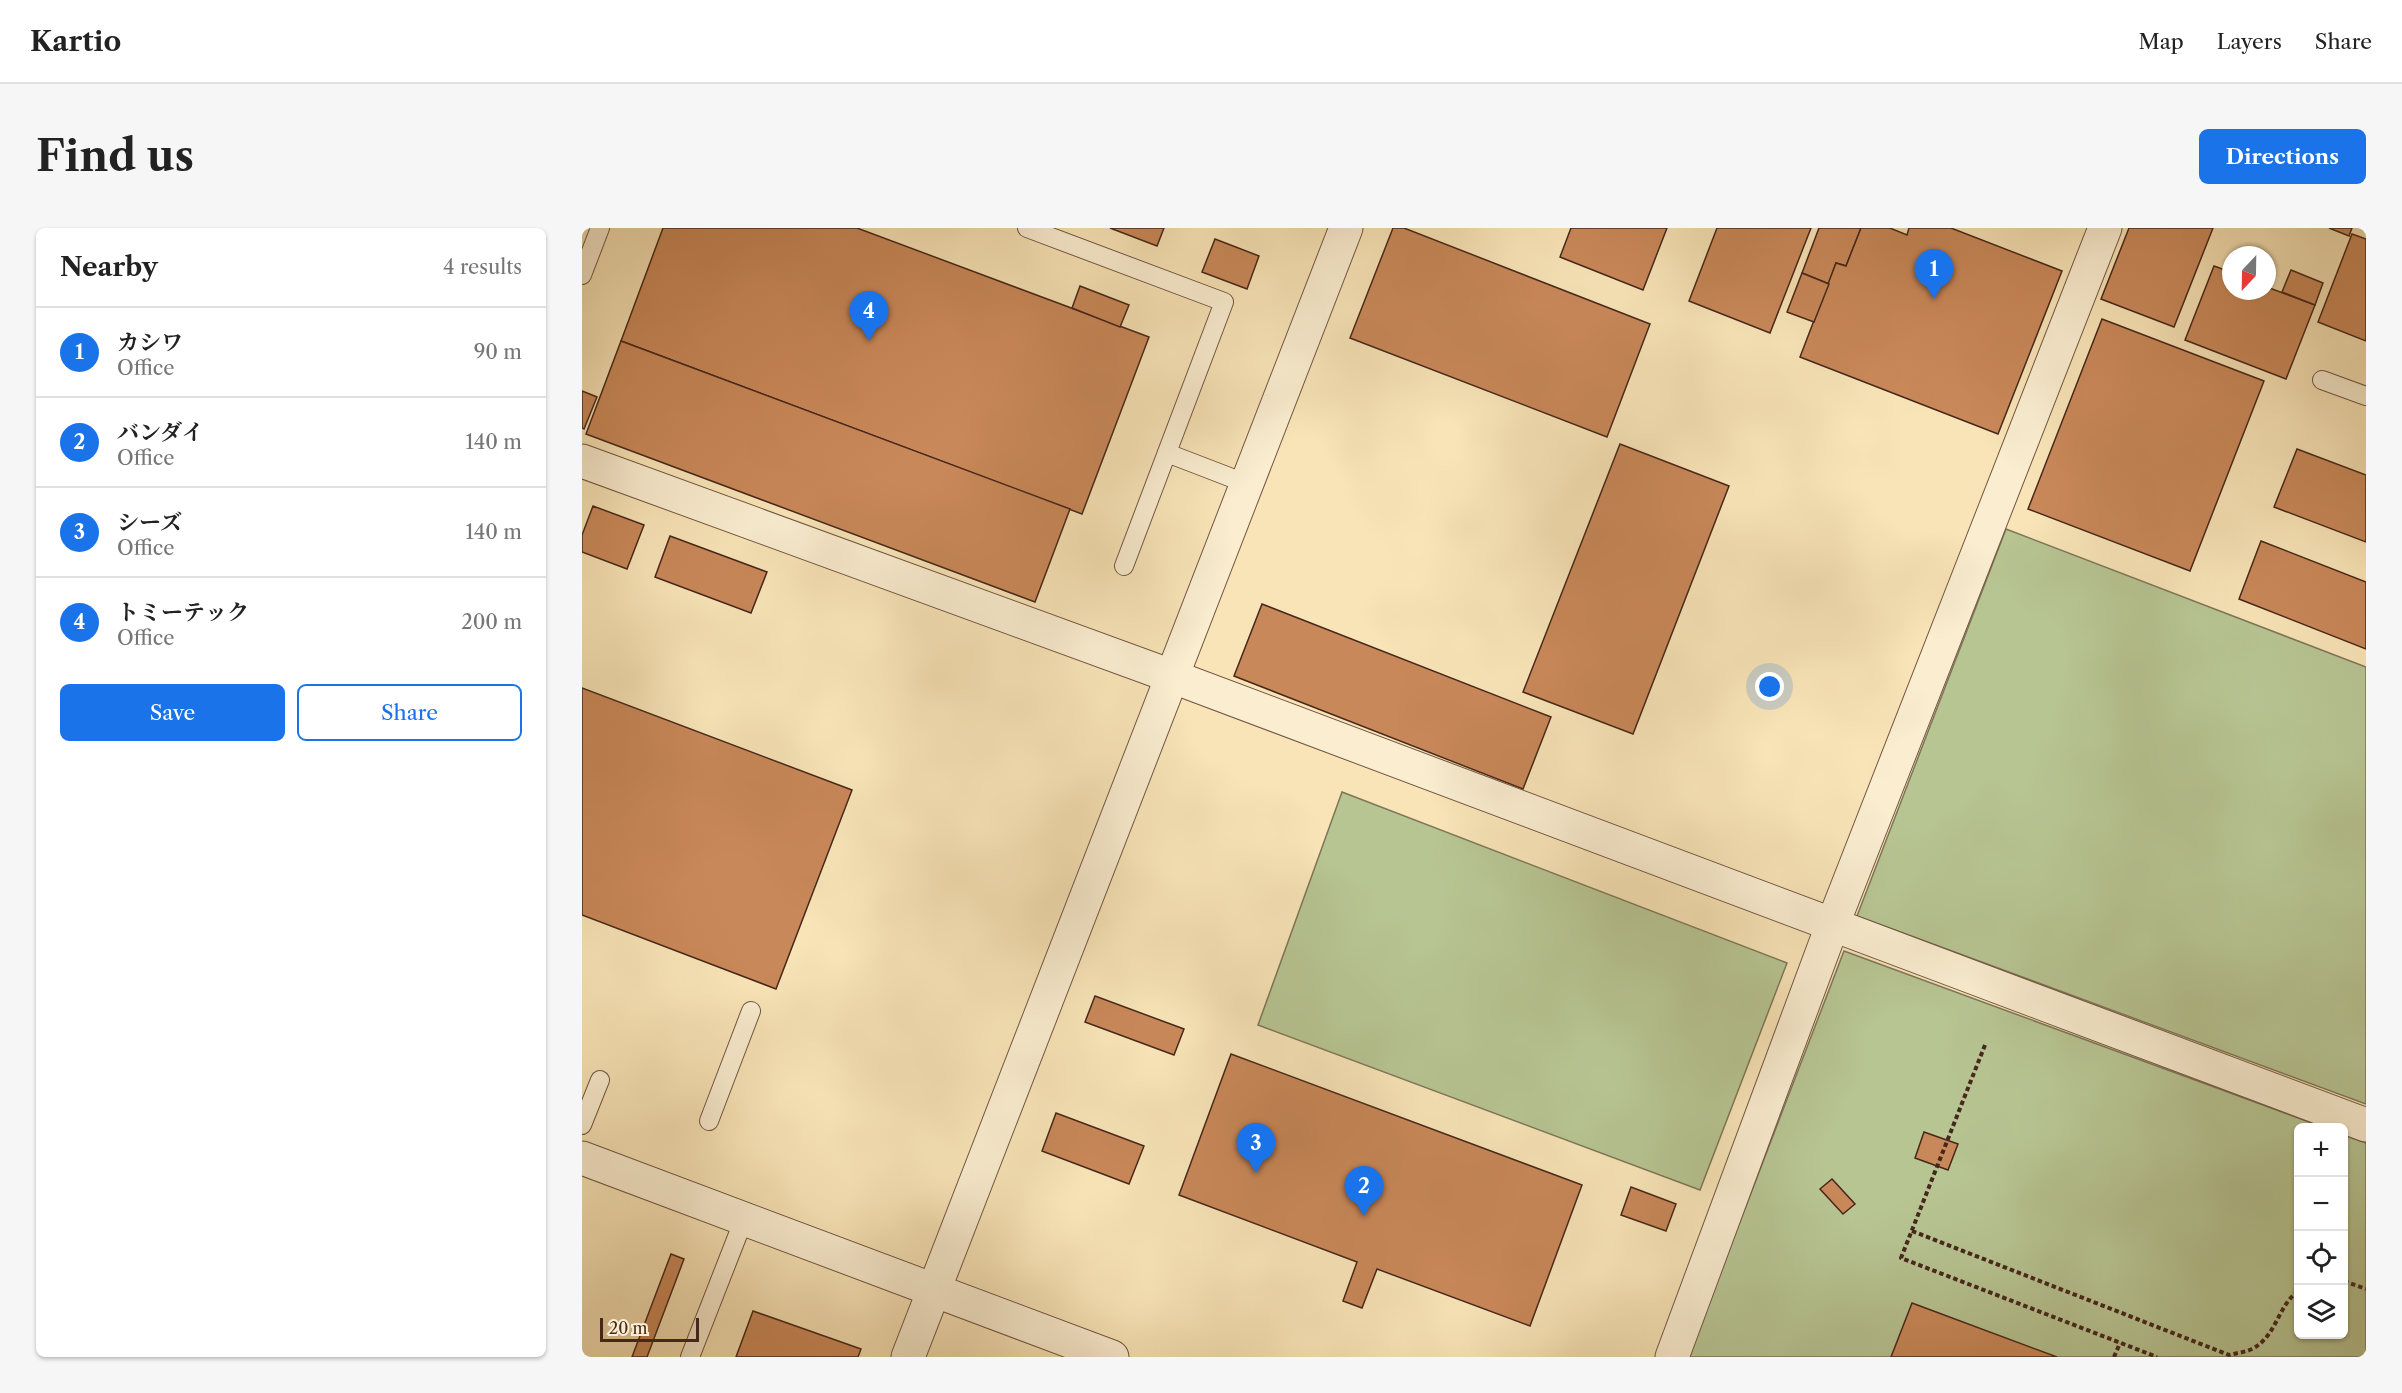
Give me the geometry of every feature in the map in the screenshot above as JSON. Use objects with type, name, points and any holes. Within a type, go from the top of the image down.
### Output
[{"type":"street","points":[[908,1357],[1245,483],[1346,228]]},
{"type":"street","points":[[1672,1357],[1832,926],[2105,228]]},
{"type":"street","points":[[582,461],[1171,676],[2366,1125]]},
{"type":"street","points":[[582,1158],[1112,1357]]},
{"type":"lane","points":[[582,275],[600,228]]},
{"type":"lane","points":[[1027,228],[1224,303],[1125,566]]},
{"type":"lane","points":[[2322,380],[2366,396]]},
{"type":"lane","points":[[1167,453],[1245,483]]},
{"type":"lane","points":[[709,1121],[751,1011]]},
{"type":"lane","points":[[582,1125],[600,1080]]},
{"type":"lane","points":[[690,1357],[744,1220]]},
{"type":"path","points":[[1985,1045],[1901,1258],[2157,1357]]},
{"type":"path","points":[[1912,1231],[2229,1354],[2252,1349],[2269,1337],[2285,1303],[2294,1295]]},
{"type":"path","points":[[2348,1283],[2366,1289]]},
{"type":"path","points":[[2114,1357],[2120,1343]]},
{"type":"green space","points":[[2006,529],[2366,667],[2366,1104],[1857,916]]},
{"type":"green space","points":[[1342,792],[1787,963],[1700,1190],[1258,1025]]},
{"type":"green space","points":[[1844,951],[2312,1123],[2294,1123],[2294,1339],[2348,1339],[2348,1136],[2366,1143],[2366,1357],[1688,1357]]},
{"type":"building","points":[[663,228],[857,228],[1149,337],[1082,514],[621,341]]},
{"type":"building","points":[[1110,228],[1164,228],[1157,246]]},
{"type":"building","points":[[1393,228],[1404,228],[1650,324],[1607,437],[1350,338]]},
{"type":"building","points":[[1571,228],[1667,228],[1643,290],[1560,257]]},
{"type":"building","points":[[1717,228],[1811,228],[1770,333],[1689,301]]},
{"type":"building","points":[[1819,228],[1861,228],[1846,266],[1836,263],[1829,284],[1802,273]]},
{"type":"building","points":[[1861,228],[1890,228],[1907,235],[1909,228],[1951,228],[2062,271],[1998,434],[1800,357],[1836,263],[1846,266]]},
{"type":"building","points":[[2129,228],[2213,228],[2174,327],[2101,299]]},
{"type":"building","points":[[2329,228],[2352,228],[2349,236]]},
{"type":"building","points":[[2352,234],[2366,239],[2366,341],[2318,322]]},
{"type":"building","points":[[1215,239],[1259,256],[1247,289],[1202,272]]},
{"type":"building","points":[[2214,266],[2222,269],[2222,300],[2276,300],[2276,290],[2315,305],[2286,379],[2185,340]]},
{"type":"building","points":[[2291,270],[2323,283],[2315,305],[2282,292]]},
{"type":"building","points":[[1802,273],[1829,284],[1814,322],[1787,312]]},
{"type":"building","points":[[1080,286],[1129,305],[1120,327],[1072,308]]},
{"type":"building","points":[[2102,319],[2264,381],[2190,571],[2028,509]]},
{"type":"building","points":[[621,341],[1070,509],[1035,602],[586,434]]},
{"type":"building","points":[[582,391],[597,397],[584,429],[582,428]]},
{"type":"building","points":[[1620,444],[1729,486],[1633,734],[1523,692]]},
{"type":"building","points":[[2297,449],[2366,475],[2366,542],[2274,507]]},
{"type":"building","points":[[593,506],[644,525],[627,569],[582,552],[582,535]]},
{"type":"building","points":[[670,536],[767,572],[751,613],[655,577]]},
{"type":"building","points":[[2261,541],[2366,582],[2366,649],[2239,599]]},
{"type":"building","points":[[1262,604],[1551,717],[1523,789],[1234,676]]},
{"type":"building","points":[[582,688],[852,790],[776,989],[582,915]]},
{"type":"building","points":[[1095,996],[1184,1029],[1174,1055],[1085,1022]]},
{"type":"building","points":[[1231,1054],[1582,1185],[1530,1326],[1377,1269],[1362,1308],[1343,1301],[1357,1262],[1179,1195]]},
{"type":"building","points":[[1056,1113],[1144,1146],[1129,1184],[1042,1151]]},
{"type":"building","points":[[1924,1132],[1958,1144],[1948,1170],[1915,1158]]},
{"type":"building","points":[[1832,1179],[1855,1204],[1843,1214],[1820,1189]]},
{"type":"building","points":[[1631,1187],[1676,1204],[1666,1231],[1621,1215]]},
{"type":"building","points":[[671,1254],[684,1259],[647,1357],[632,1357]]},
{"type":"building","points":[[1912,1303],[2057,1357],[1891,1357]]},
{"type":"building","points":[[753,1311],[861,1349],[858,1357],[736,1357]]},
{"type":"place","name":"カシワ","points":[[1934,299]]},
{"type":"place","name":"トミーテック","points":[[869,341]]},
{"type":"place","name":"シーズ","points":[[1256,1173]]},
{"type":"place","name":"バンダイ","points":[[1364,1216]]}]
